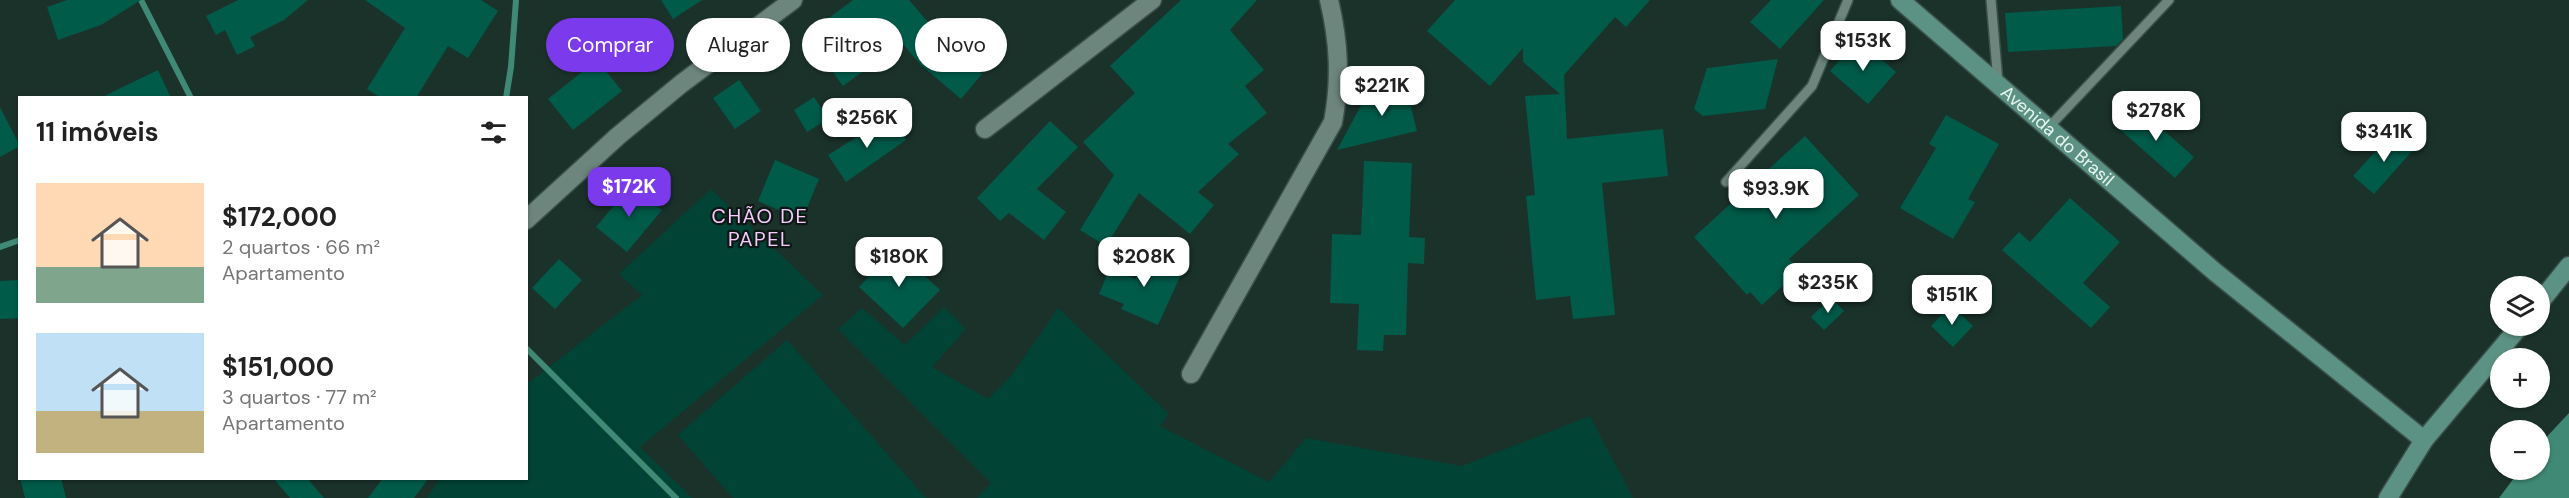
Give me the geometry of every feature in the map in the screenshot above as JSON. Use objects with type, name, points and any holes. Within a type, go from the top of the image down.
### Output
[{"type":"street","points":[[528,218],[681,84],[793,0]]},
{"type":"street","points":[[985,129],[1152,0]]},
{"type":"street","points":[[1191,374],[1333,122],[1340,65],[1329,0]]},
{"type":"street","name":"Avenida do Brasil","points":[[1900,0],[2215,272],[2424,441]]},
{"type":"street","points":[[2550,290],[2569,266]]},
{"type":"street","points":[[2388,498],[2424,441],[2512,336]]},
{"type":"lane","points":[[1726,182],[1812,86],[1848,0]]},
{"type":"lane","points":[[1991,0],[1998,84]]},
{"type":"lane","points":[[2048,128],[2169,0]]},
{"type":"shaded area","points":[[711,189],[823,295],[640,447],[692,498],[427,498],[439,480],[528,480],[528,383],[642,295],[619,274]]},
{"type":"shaded area","points":[[944,307],[966,329],[932,367],[988,399],[1011,376],[1058,308],[1169,414],[1160,426],[1269,482],[1306,438],[1462,466],[1590,416],[1633,498],[977,498],[991,483],[838,329],[862,308],[905,345]]},
{"type":"shaded area","points":[[787,340],[926,498],[733,498],[678,435]]},
{"type":"shaded area","points":[[2569,413],[2569,498],[2499,498],[2512,480],[2550,480],[2550,433]]},
{"type":"building","points":[[67,0],[141,0],[101,25],[58,40],[47,7]]},
{"type":"building","points":[[238,0],[308,0],[284,20],[250,37],[255,46],[237,55],[225,30],[216,35],[206,16]]},
{"type":"building","points":[[365,0],[481,0],[498,11],[468,58],[448,46],[417,96],[378,96],[367,89],[405,28]]},
{"type":"building","points":[[661,0],[702,0],[674,18]]},
{"type":"building","points":[[853,0],[909,0],[925,18],[915,18],[915,58],[903,44],[903,18],[829,18]]},
{"type":"building","points":[[1181,0],[1257,0],[1230,30],[1264,70],[1245,86],[1267,113],[1228,144],[1239,154],[1198,192],[1214,205],[1190,234],[1139,193],[1106,246],[1080,230],[1114,175],[1083,142],[1135,93],[1110,66]]},
{"type":"building","points":[[1455,0],[1650,0],[1626,27],[1615,17],[1564,75],[1567,139],[1663,129],[1668,176],[1602,183],[1615,315],[1573,319],[1570,296],[1536,300],[1526,196],[1535,195],[1525,96],[1560,94],[1523,62],[1523,48],[1490,86],[1427,31]]},
{"type":"building","points":[[1771,0],[1824,0],[1780,49],[1750,22]]},
{"type":"building","points":[[2121,6],[2123,39],[2116,46],[2008,52],[2005,13]]},
{"type":"building","points":[[1858,39],[1896,72],[1868,104],[1830,71]]},
{"type":"building","points":[[1778,59],[1765,109],[1703,116],[1694,109],[1707,68]]},
{"type":"building","points":[[158,70],[170,96],[104,96]]},
{"type":"building","points":[[582,72],[607,72],[622,91],[573,130],[548,99]]},
{"type":"building","points":[[833,72],[862,72],[843,86]]},
{"type":"building","points":[[929,72],[980,72],[982,74],[961,99]]},
{"type":"building","points":[[1403,75],[1417,131],[1337,150],[1365,98],[1389,112],[1382,80]]},
{"type":"building","points":[[739,80],[761,111],[735,129],[713,98]]},
{"type":"building","points":[[814,97],[828,119],[807,132],[794,110]]},
{"type":"building","points":[[2136,106],[2194,157],[2175,178],[2117,127]]},
{"type":"building","points":[[0,107],[18,142],[18,147],[0,157]]},
{"type":"building","points":[[1946,115],[1999,144],[1968,199],[1975,202],[1953,239],[1900,208],[1936,148],[1929,144]]},
{"type":"building","points":[[890,116],[906,140],[846,182],[828,155]]},
{"type":"building","points":[[1050,121],[1078,147],[1037,189],[1066,212],[1044,240],[1009,213],[1000,221],[977,198]]},
{"type":"building","points":[[2394,131],[2414,149],[2374,194],[2353,176]]},
{"type":"building","points":[[1805,136],[1859,195],[1789,259],[1799,271],[1762,305],[1750,292],[1747,295],[1694,237]]},
{"type":"building","points":[[775,160],[819,179],[802,220],[758,201]]},
{"type":"building","points":[[1364,161],[1412,163],[1409,237],[1425,238],[1424,264],[1408,263],[1406,335],[1384,335],[1383,351],[1357,350],[1359,304],[1330,303],[1332,234],[1361,235]]},
{"type":"building","points":[[631,185],[662,210],[627,252],[596,227]]},
{"type":"building","points":[[2070,198],[2120,242],[2083,283],[2110,307],[2091,328],[2002,250],[2019,232],[2030,242]]},
{"type":"building","points":[[896,248],[940,290],[903,328],[859,287]]},
{"type":"building","points":[[1147,252],[1184,268],[1158,325],[1121,309],[1124,304],[1099,294],[1110,268],[1135,279]]},
{"type":"building","points":[[559,259],[582,280],[555,309],[532,288]]},
{"type":"building","points":[[18,280],[18,318],[0,319],[0,281]]},
{"type":"building","points":[[1831,297],[1844,311],[1824,330],[1811,317]]},
{"type":"building","points":[[1951,305],[1973,326],[1953,347],[1931,326]]},
{"type":"building","points":[[20,480],[62,480],[66,498],[25,498]]},
{"type":"building","points":[[275,480],[309,480],[324,498],[290,498]]},
{"type":"building","points":[[382,480],[428,480],[414,498],[368,498]]},
{"type":"waterway","points":[[141,0],[190,96]]},
{"type":"waterway","points":[[506,96],[516,0]]},
{"type":"waterway","points":[[0,247],[18,241]]},
{"type":"waterway","points":[[528,350],[676,498]]},
{"type":"district","name":"CHÃO DE PAPEL","points":[[760,228]]}]
